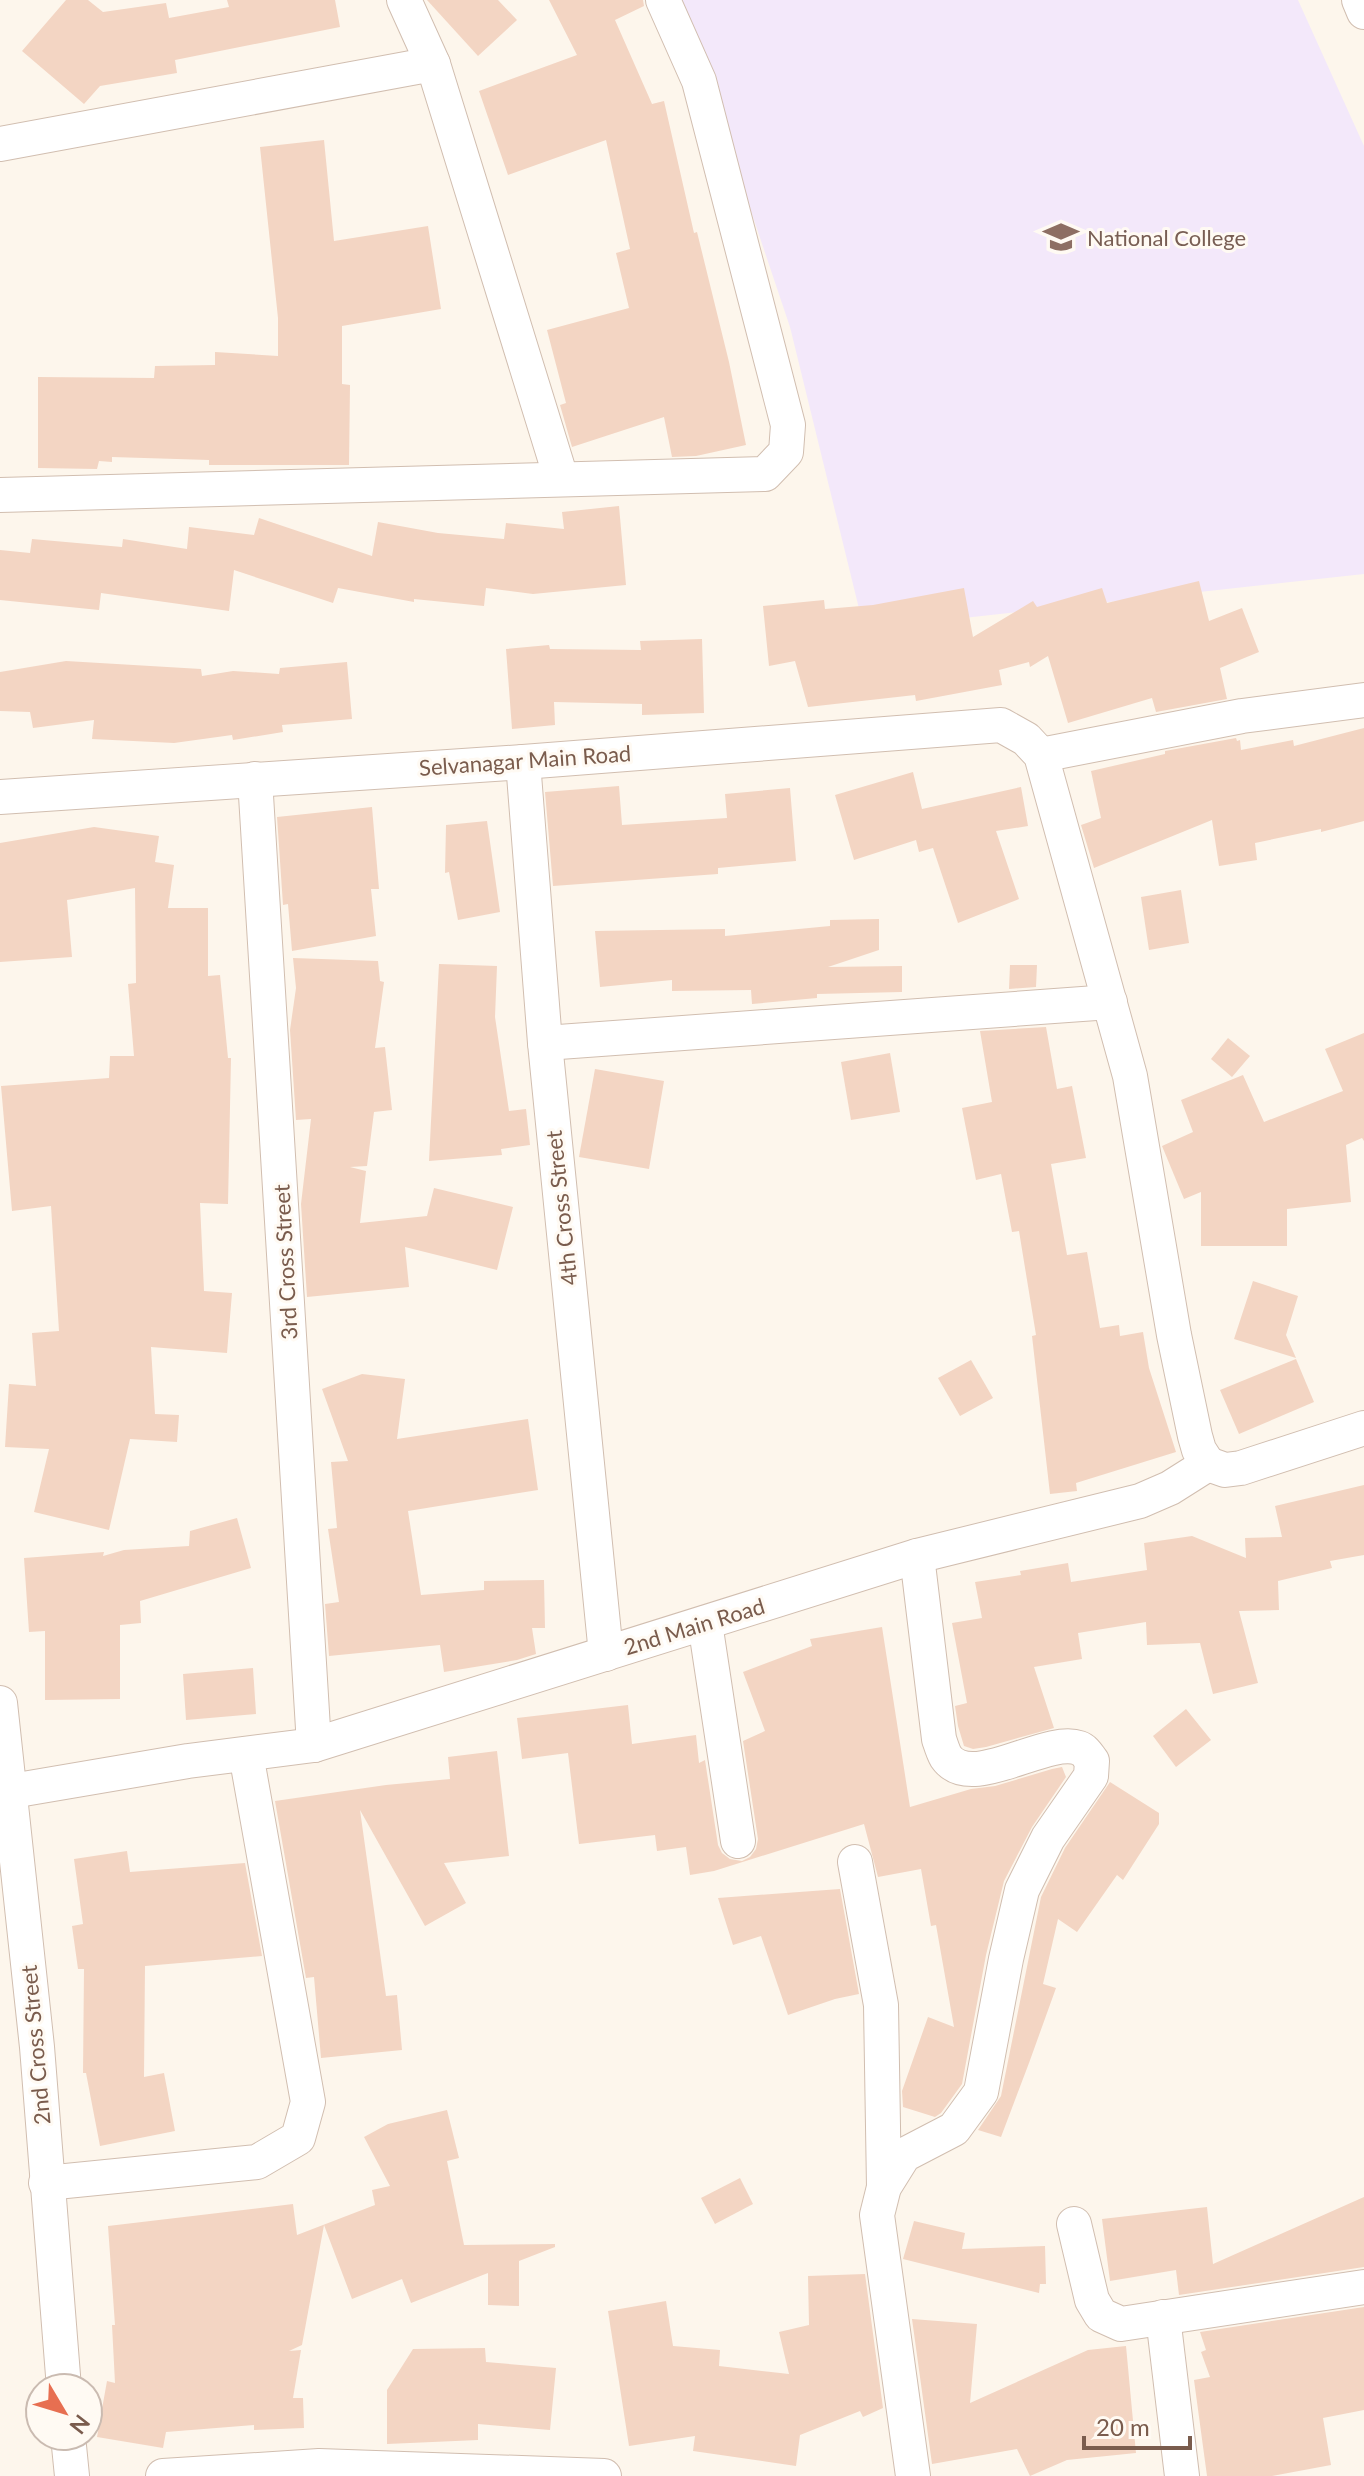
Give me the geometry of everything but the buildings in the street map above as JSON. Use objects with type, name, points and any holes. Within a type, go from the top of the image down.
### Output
[{"type":"street","points":[[404,0],[433,64],[561,478]]},
{"type":"street","points":[[0,495],[765,474],[786,452],[788,425],[699,81],[663,0]]},
{"type":"street","points":[[1359,0],[1364,12]]},
{"type":"street","points":[[0,144],[433,64]]},
{"type":"street","points":[[1364,700],[1242,716],[1041,755],[1130,1076],[1174,1335],[1199,1450],[1208,1464],[1225,1470],[1241,1468],[1364,1428]]},
{"type":"street","name":"Selvanagar Main Road","points":[[0,797],[523,762],[1001,725],[1026,739],[1041,755]]},
{"type":"street","name":"4th Cross Street","points":[[523,762],[545,1043],[606,1654]]},
{"type":"street","name":"3rd Cross Street","points":[[255,779],[314,1745]]},
{"type":"street","points":[[545,1043],[1110,1002]]},
{"type":"street","name":"2nd Main Road","points":[[5,1792],[314,1745],[917,1556],[1140,1501],[1170,1488],[1208,1464]]},
{"type":"street","points":[[884,2187],[904,2155],[954,2129],[981,2092],[1022,1890],[1048,1838],[1091,1776],[1092,1761],[1083,1749],[1067,1745],[978,1769],[959,1768],[947,1758],[939,1739],[917,1556]]},
{"type":"street","points":[[705,1623],[738,1841]]},
{"type":"street","name":"2nd Cross Street","points":[[0,1703],[5,1792],[37,2047],[63,2372]]},
{"type":"street","points":[[46,2183],[257,2162],[298,2138],[308,2102],[246,1754]]},
{"type":"street","points":[[855,1862],[881,2005],[884,2187],[877,2215],[913,2476]]},
{"type":"street","points":[[1074,2224],[1092,2300],[1101,2315],[1121,2324],[1364,2287]]},
{"type":"street","points":[[1163,2317],[1182,2476]]},
{"type":"street","points":[[70,2452],[72,2476]]},
{"type":"street","points":[[163,2476],[320,2471],[604,2476]]},
{"type":"shaded area","name":"National College","points":[[680,0],[1298,0],[1364,146],[1364,574],[864,629],[790,327]]},
{"type":"place","name":"National College","points":[[1061,237]]}]
